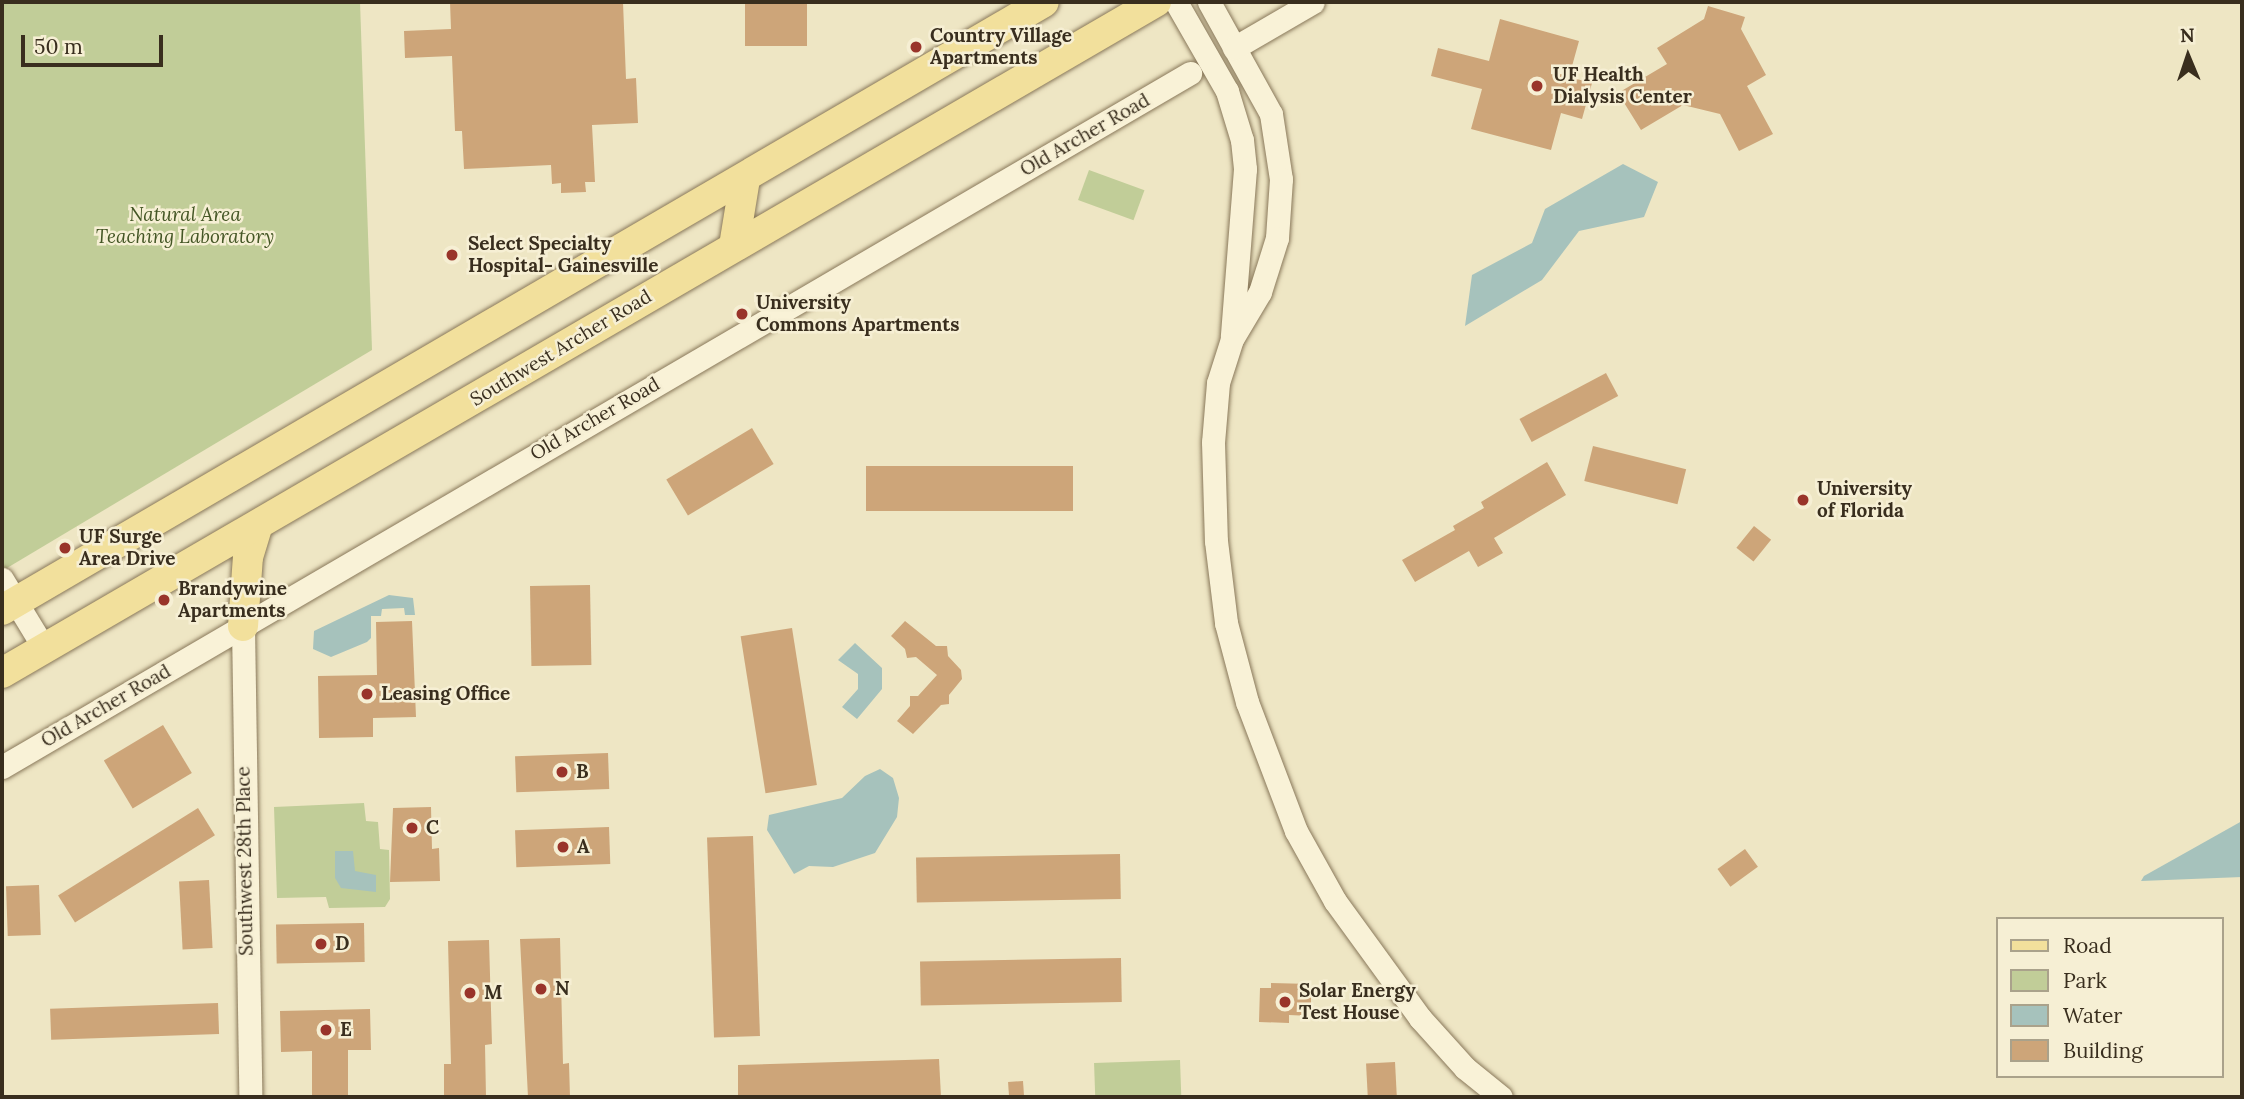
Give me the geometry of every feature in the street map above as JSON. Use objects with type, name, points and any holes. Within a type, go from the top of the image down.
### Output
[{"type":"main road","points":[[6,597],[746,178],[1044,2]]},
{"type":"main road","name":"Southwest Archer Road","points":[[2,673],[1156,2]]},
{"type":"main road","points":[[734,246],[746,178]]},
{"type":"main road","points":[[243,626],[248,558],[257,527]]},
{"type":"street","points":[[1176,2],[1224,85],[1237,116],[1245,169],[1232,339]]},
{"type":"street","points":[[1209,2],[1271,114],[1281,179],[1277,237],[1260,292],[1232,339],[1218,383],[1212,481],[1226,623],[1269,766],[1296,831],[1335,901],[1420,1018],[1465,1068],[1501,1097]]},
{"type":"street","points":[[1234,48],[1313,2]]},
{"type":"street","points":[[1194,33],[1189,73],[1224,85]]},
{"type":"street","name":"Old Archer Road","points":[[2,767],[1189,73]]},
{"type":"street","points":[[6,597],[44,648]]},
{"type":"street","name":"Southwest 28th Place","points":[[243,626],[250,1097]]},
{"type":"green space","name":"Natural Area Teaching Laboratory","points":[[2,2],[360,2],[372,350],[2,571]]},
{"type":"green space","points":[[1089,170],[1144,190],[1133,220],[1078,200]]},
{"type":"green space","points":[[364,803],[366,821],[378,822],[380,849],[389,850],[390,899],[385,907],[329,908],[326,897],[277,898],[274,807]]},
{"type":"green space","points":[[1180,1060],[1181,1097],[1095,1097],[1094,1063]]},
{"type":"water","points":[[1623,164],[1658,182],[1644,217],[1579,231],[1542,280],[1465,326],[1472,275],[1532,243],[1545,209]]},
{"type":"water","points":[[389,595],[413,598],[415,615],[405,615],[404,608],[382,609],[381,616],[371,616],[371,638],[367,642],[331,657],[313,649],[314,631]]},
{"type":"water","points":[[855,643],[882,668],[882,689],[857,719],[842,707],[858,689],[858,674],[838,660]]},
{"type":"water","points":[[880,769],[893,778],[899,798],[897,817],[875,853],[833,867],[809,866],[794,874],[767,830],[769,815],[842,798],[865,776]]},
{"type":"water","points":[[2242,821],[2242,877],[2141,881],[2144,876]]},
{"type":"water","points":[[335,851],[353,851],[355,871],[376,875],[376,892],[341,888],[335,878]]},
{"type":"building","points":[[450,2],[623,2],[626,79],[636,78],[638,123],[592,125],[595,182],[585,182],[586,192],[561,193],[561,183],[552,184],[551,165],[464,169],[462,131],[455,131],[452,56],[405,58],[404,31],[451,29]]},
{"type":"building","points":[[745,2],[807,2],[807,46],[745,46]]},
{"type":"building","points":[[1708,6],[1745,17],[1741,29],[1766,75],[1747,86],[1773,134],[1739,151],[1720,114],[1683,105],[1641,130],[1618,93],[1667,64],[1657,48],[1704,19]]},
{"type":"building","name":"UF Health Dialysis Center","points":[[1500,19],[1579,41],[1569,77],[1592,83],[1582,119],[1561,113],[1551,150],[1471,129],[1482,89],[1431,76],[1438,48],[1489,61]]},
{"type":"building","points":[[1606,373],[1618,396],[1532,442],[1519,419]]},
{"type":"building","points":[[752,428],[774,464],[688,516],[666,480]]},
{"type":"building","points":[[1593,446],[1686,469],[1677,504],[1584,481]]},
{"type":"building","points":[[1547,462],[1566,495],[1494,538],[1503,553],[1478,567],[1469,551],[1415,582],[1402,560],[1455,530],[1453,526],[1484,508],[1481,502]]},
{"type":"building","points":[[866,466],[1073,466],[1073,511],[866,511]]},
{"type":"building","points":[[1754,526],[1771,540],[1753,562],[1736,548]]},
{"type":"building","points":[[590,585],[591,665],[531,666],[530,586]]},
{"type":"building","name":"Leasing Office","points":[[412,621],[416,717],[373,718],[373,737],[319,738],[318,676],[377,675],[376,622]]},
{"type":"building","points":[[905,621],[936,646],[947,646],[948,656],[961,670],[962,679],[949,695],[949,704],[941,705],[913,734],[897,721],[910,706],[910,696],[918,696],[937,675],[916,657],[907,658],[905,649],[891,636]]},
{"type":"building","points":[[792,628],[817,785],[766,793],[741,636]]},
{"type":"building","points":[[163,725],[192,773],[133,809],[104,761]]},
{"type":"building","name":"B","points":[[608,753],[609,789],[516,792],[515,756]]},
{"type":"building","name":"C","points":[[431,807],[432,849],[439,848],[440,881],[390,882],[393,808]]},
{"type":"building","points":[[198,808],[215,835],[75,923],[58,895]]},
{"type":"building","name":"A","points":[[609,827],[610,864],[516,867],[515,830]]},
{"type":"building","points":[[753,836],[760,1036],[714,1037],[707,838]]},
{"type":"building","points":[[1745,849],[1758,867],[1730,887],[1717,869]]},
{"type":"building","points":[[1120,854],[1121,899],[917,903],[916,858]]},
{"type":"building","points":[[209,880],[213,948],[183,949],[179,882]]},
{"type":"building","points":[[39,885],[41,935],[8,936],[6,886]]},
{"type":"building","name":"D","points":[[364,923],[365,962],[277,964],[276,925]]},
{"type":"building","name":"N","points":[[560,938],[563,1064],[569,1063],[570,1097],[528,1097],[520,939]]},
{"type":"building","name":"M","points":[[489,940],[492,1044],[485,1045],[486,1097],[444,1097],[444,1064],[451,1064],[448,941]]},
{"type":"building","points":[[1121,958],[1122,1002],[921,1006],[920,962]]},
{"type":"building","name":"Solar Energy Test House","points":[[1271,983],[1311,984],[1311,1016],[1289,1015],[1289,1023],[1259,1022],[1260,988],[1271,988]]},
{"type":"building","points":[[218,1003],[219,1034],[51,1040],[50,1009]]},
{"type":"building","name":"E","points":[[370,1009],[371,1050],[348,1050],[348,1097],[312,1097],[312,1051],[281,1052],[280,1011]]},
{"type":"building","points":[[939,1059],[941,1097],[738,1097],[738,1065]]},
{"type":"building","points":[[1395,1062],[1397,1097],[1368,1097],[1366,1064]]},
{"type":"building","points":[[1023,1081],[1024,1097],[1009,1097],[1008,1082]]},
{"type":"place","name":"Country Village Apartments","points":[[916,47]]},
{"type":"place","name":"UF Health Dialysis Center","points":[[1537,86]]},
{"type":"place","name":"Select Specialty Hospital- Gainesville","points":[[452,255]]},
{"type":"place","name":"University Commons Apartments","points":[[742,314]]},
{"type":"place","name":"University of Florida","points":[[1803,500]]},
{"type":"place","name":"UF Surge Area Drive","points":[[65,548]]},
{"type":"place","name":"Brandywine Apartments","points":[[164,600]]},
{"type":"place","name":"Leasing Office","points":[[367,694]]},
{"type":"place","name":"B","points":[[562,772]]},
{"type":"place","name":"C","points":[[412,828]]},
{"type":"place","name":"A","points":[[563,847]]},
{"type":"place","name":"D","points":[[321,944]]},
{"type":"place","name":"N","points":[[541,989]]},
{"type":"place","name":"M","points":[[470,993]]},
{"type":"place","name":"Solar Energy Test House","points":[[1285,1002]]},
{"type":"place","name":"E","points":[[326,1030]]}]
